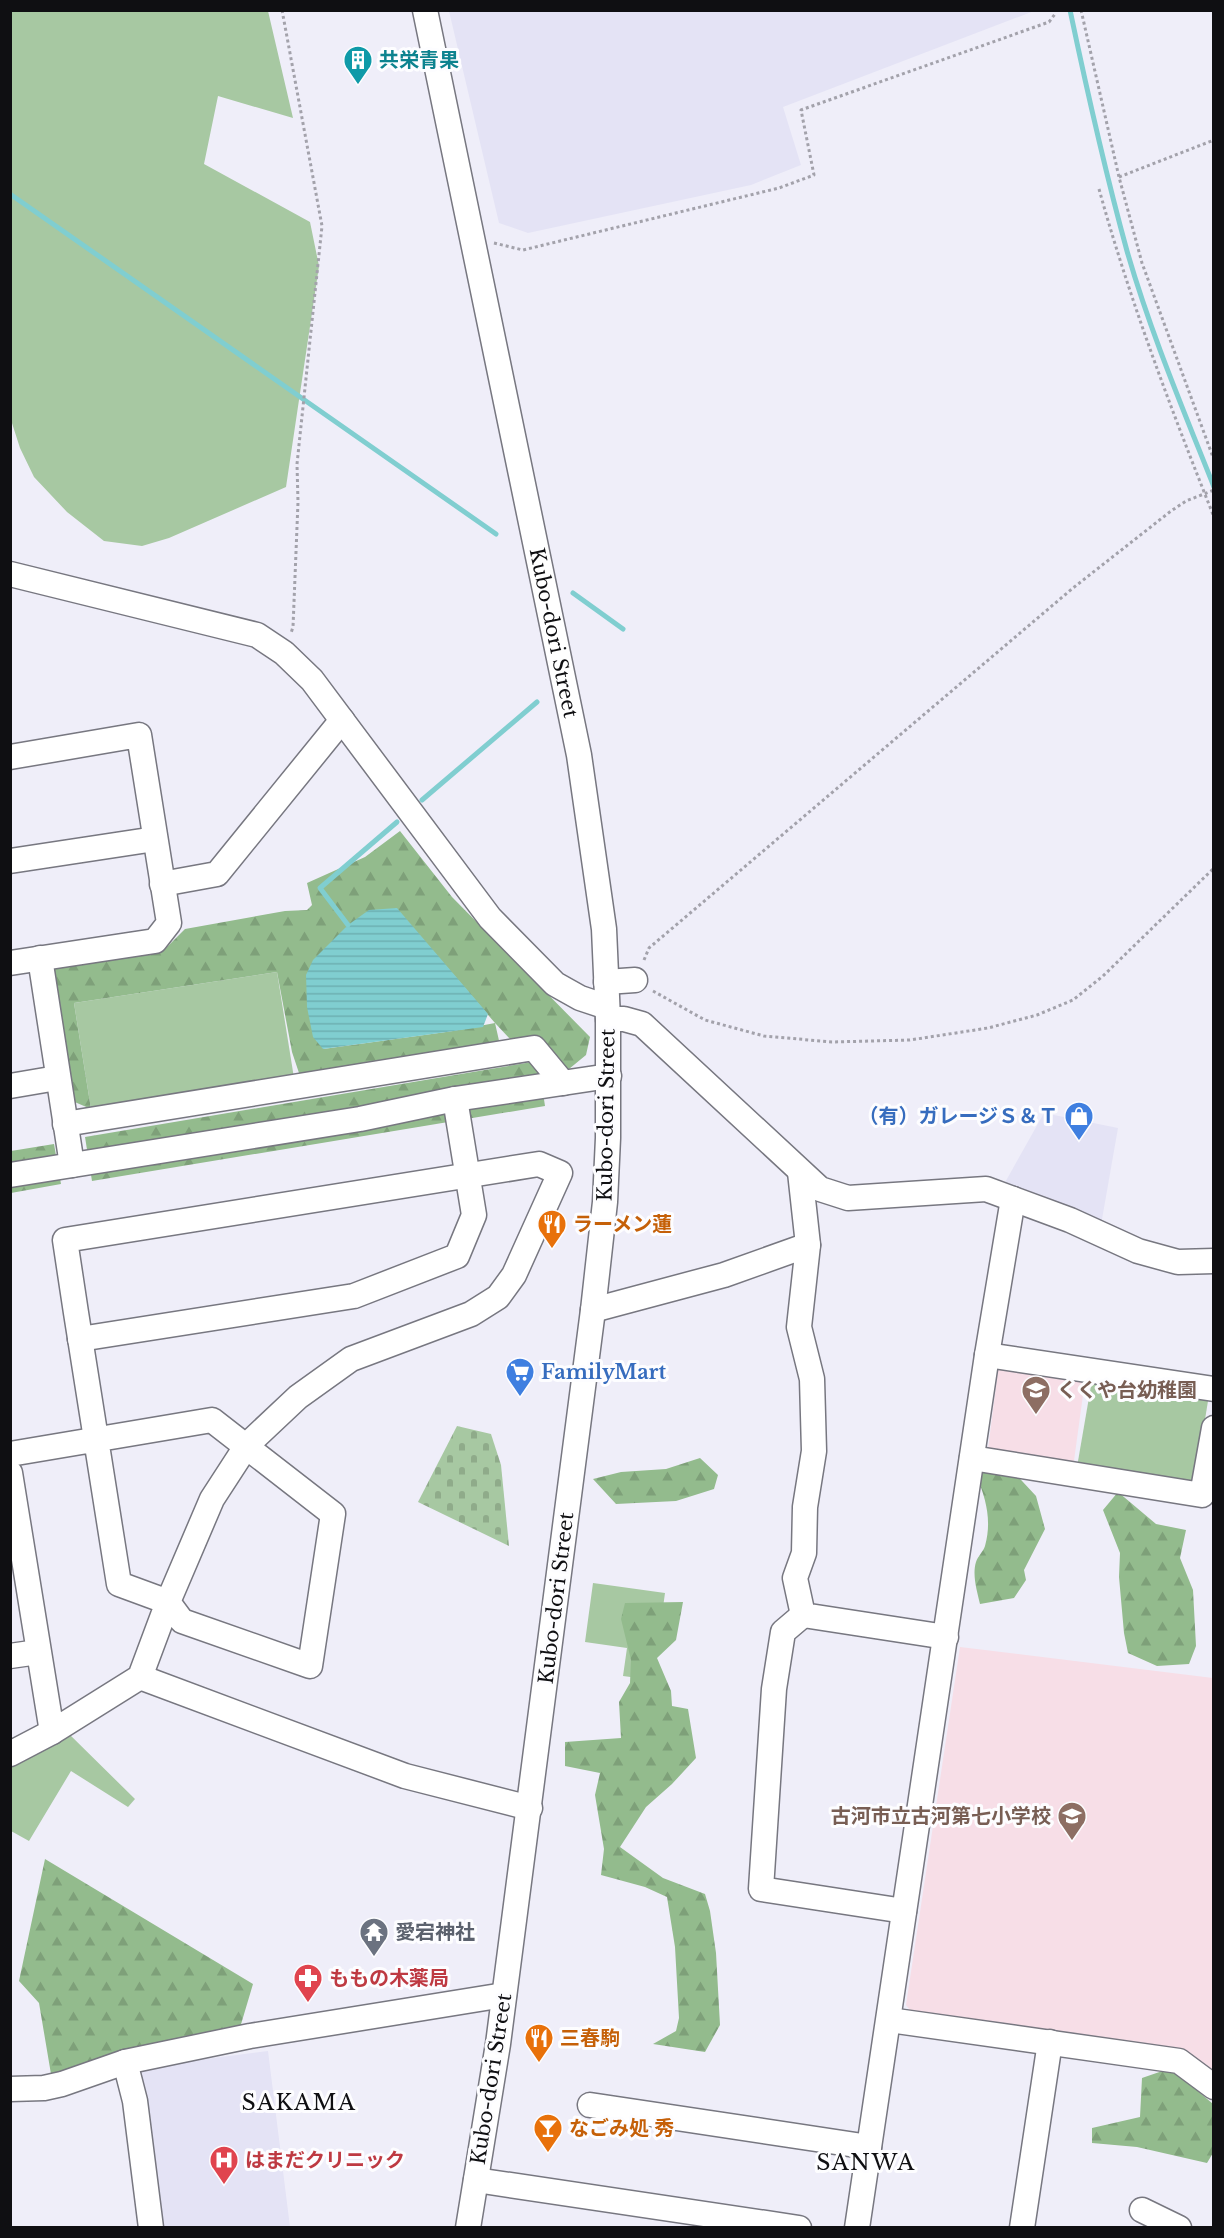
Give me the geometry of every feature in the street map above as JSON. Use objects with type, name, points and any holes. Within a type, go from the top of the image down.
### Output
[{"type":"street","name":"Kubo-dori Street","points":[[425,10],[579,754],[604,929],[608,1013],[609,1076],[605,1202],[593,1310],[530,1808],[468,2228]]},
{"type":"street","points":[[10,574],[257,635],[284,653],[312,681],[490,918],[555,984],[608,1013],[642,1024],[820,1190],[848,1198],[986,1189],[1070,1220],[1138,1251],[1178,1262],[1214,1261]]},
{"type":"street","points":[[162,884],[217,874],[342,720]]},
{"type":"street","points":[[10,757],[139,735],[169,923],[155,941],[10,963]]},
{"type":"street","points":[[10,861],[155,839]]},
{"type":"street","points":[[40,958],[72,1165]]},
{"type":"street","points":[[606,982],[635,980]]},
{"type":"street","points":[[65,1124],[534,1048],[563,1083]]},
{"type":"street","points":[[10,1175],[360,1119],[455,1099],[609,1076]]},
{"type":"street","points":[[10,1086],[57,1078]]},
{"type":"street","points":[[80,1339],[354,1296],[457,1256],[474,1215],[455,1099]]},
{"type":"street","points":[[10,1454],[96,1439],[212,1420],[247,1445],[333,1514],[310,1666],[182,1621],[168,1602],[119,1584],[96,1439],[80,1339],[65,1240],[539,1164],[560,1173],[514,1275],[498,1297],[471,1314],[351,1359],[298,1397],[247,1445],[212,1499],[168,1602],[140,1677],[52,1732],[10,1754]]},
{"type":"street","points":[[800,1172],[808,1245],[800,1327],[812,1379],[814,1451],[804,1507],[804,1553],[795,1578],[802,1615]]},
{"type":"street","points":[[857,2228],[987,1355],[1013,1198]]},
{"type":"street","points":[[593,1310],[724,1275],[808,1245]]},
{"type":"street","points":[[987,1355],[1214,1389]]},
{"type":"street","points":[[972,1458],[1202,1495],[1214,1428]]},
{"type":"street","points":[[10,1473],[17,1553],[52,1732]]},
{"type":"street","points":[[802,1615],[946,1637]]},
{"type":"street","points":[[802,1615],[783,1632],[774,1689],[761,1889],[904,1911]]},
{"type":"street","points":[[10,1656],[38,1652]]},
{"type":"street","points":[[140,1677],[405,1776],[530,1808]]},
{"type":"street","points":[[10,2089],[44,2088],[125,2062],[250,2036],[504,1995]]},
{"type":"street","points":[[889,2020],[1179,2061],[1214,2087]]},
{"type":"street","points":[[1022,2228],[1050,2042]]},
{"type":"street","points":[[125,2062],[135,2102],[151,2228]]},
{"type":"street","points":[[590,2105],[869,2147]]},
{"type":"street","points":[[476,2180],[697,2219],[799,2228]]},
{"type":"street","points":[[1142,2210],[1179,2228]]},
{"type":"path","points":[[282,10],[322,226],[297,464],[298,502],[293,627],[284,653]]},
{"type":"path","points":[[472,238],[523,250],[779,188],[814,175],[801,110],[1049,22],[1055,10]]},
{"type":"path","points":[[1081,10],[1119,177],[1142,262],[1214,460]]},
{"type":"path","points":[[1119,177],[1214,140]]},
{"type":"path","points":[[1099,189],[1121,267],[1142,329],[1214,517]]},
{"type":"path","points":[[1214,490],[1171,511],[1073,588],[649,948],[635,980],[705,1020],[764,1036],[832,1042],[910,1040],[988,1028],[1038,1015],[1073,1000],[1103,976],[1214,868]]},
{"type":"shaded area","points":[[449,10],[1034,11],[783,107],[801,165],[751,185],[528,233],[499,223]]},
{"type":"shaded area","points":[[1044,1113],[1118,1128],[1101,1225],[1003,1186]]},
{"type":"shaded area","name":"くくや台幼稚園","points":[[999,1363],[1086,1373],[1073,1468],[987,1457]]},
{"type":"shaded area","name":"古河市立古河第七小学校","points":[[960,1647],[1213,1678],[1213,2077],[913,2014],[906,2005]]},
{"type":"shaded area","points":[[268,2051],[290,2227],[157,2227],[137,2068]]},
{"type":"green space","points":[[10,11],[268,11],[293,118],[218,96],[204,164],[310,222],[319,266],[286,487],[169,538],[142,546],[104,541],[67,512],[34,477],[20,448],[11,420]]},
{"type":"green space","points":[[400,831],[452,897],[590,1037],[586,1055],[569,1069],[511,1040],[495,1023],[500,1045],[300,1076],[292,1052],[277,972],[74,1003],[91,1109],[70,1100],[49,964],[166,948],[185,929],[285,911],[307,910],[312,905],[307,883],[365,857]],"holes":[[[396,908],[495,1023],[323,1049]]]},
{"type":"green space","points":[[277,972],[294,1078],[91,1109],[74,1003]]},
{"type":"green space","points":[[538,1061],[545,1106],[92,1181],[85,1137]]},
{"type":"green space","points":[[54,1144],[61,1184],[11,1193],[11,1151]]},
{"type":"green space","points":[[1092,1380],[1208,1401],[1194,1487],[1077,1467]]},
{"type":"green space","points":[[457,1426],[491,1434],[501,1465],[509,1546],[418,1502]]},
{"type":"green space","points":[[700,1458],[718,1475],[714,1489],[676,1501],[616,1504],[593,1479],[621,1472],[666,1469]]},
{"type":"green space","points":[[989,1465],[1011,1469],[1036,1496],[1045,1529],[1024,1570],[1026,1580],[1014,1598],[980,1604],[975,1583],[975,1567],[985,1546],[988,1519],[977,1477]]},
{"type":"green space","points":[[1118,1492],[1156,1524],[1186,1530],[1180,1558],[1193,1590],[1196,1646],[1189,1664],[1157,1666],[1128,1653],[1119,1577],[1120,1553],[1103,1510]]},
{"type":"green space","points":[[593,1583],[665,1593],[653,1680],[623,1676],[627,1648],[585,1642]]},
{"type":"green space","points":[[683,1602],[676,1640],[657,1658],[671,1691],[672,1706],[688,1709],[696,1758],[646,1807],[620,1847],[663,1878],[705,1894],[716,1953],[720,2025],[705,2052],[653,2044],[676,2031],[679,2018],[675,1947],[667,1897],[645,1887],[601,1875],[604,1849],[595,1795],[600,1773],[565,1766],[565,1742],[621,1738],[619,1702],[630,1683],[631,1660],[621,1619],[625,1603]]},
{"type":"green space","points":[[67,1732],[135,1799],[128,1807],[71,1771],[29,1841],[11,1831],[10,1765]]},
{"type":"green space","points":[[45,1859],[253,1984],[239,2031],[52,2080],[39,2003],[19,1981]]},
{"type":"green space","points":[[1171,2068],[1213,2104],[1213,2153],[1207,2163],[1137,2147],[1092,2143],[1092,2128],[1140,2117],[1142,2078]]},
{"type":"water","points":[[397,908],[488,1014],[483,1027],[323,1049],[313,1037],[307,1007],[306,975],[313,960],[348,925],[369,910]]},
{"type":"waterway","points":[[1070,10],[1111,191],[1136,281],[1156,340],[1214,487]]},
{"type":"waterway","points":[[10,194],[496,534]]},
{"type":"waterway","points":[[573,593],[623,629]]},
{"type":"waterway","points":[[422,800],[537,702]]},
{"type":"waterway","points":[[348,925],[320,888],[397,822]]},
{"type":"place","name":"共栄青果","points":[[358,86]]},
{"type":"place","name":"（有）ガレージＳ＆Ｔ","points":[[1079,1142]]},
{"type":"place","name":"ラーメン蓮","points":[[552,1250]]},
{"type":"place","name":"FamilyMart","points":[[520,1398]]},
{"type":"place","name":"くくや台幼稚園","points":[[1036,1416]]},
{"type":"place","name":"古河市立古河第七小学校","points":[[1072,1842]]},
{"type":"place","name":"愛宕神社","points":[[374,1958]]},
{"type":"place","name":"ももの木薬局","points":[[308,2004]]},
{"type":"place","name":"三春駒","points":[[539,2064]]},
{"type":"place","name":"なごみ処 秀","points":[[548,2154]]},
{"type":"place","name":"はまだクリニック","points":[[224,2186]]},
{"type":"district","name":"SAKAMA","points":[[299,2102]]},
{"type":"district","name":"SANWA","points":[[866,2162]]}]
